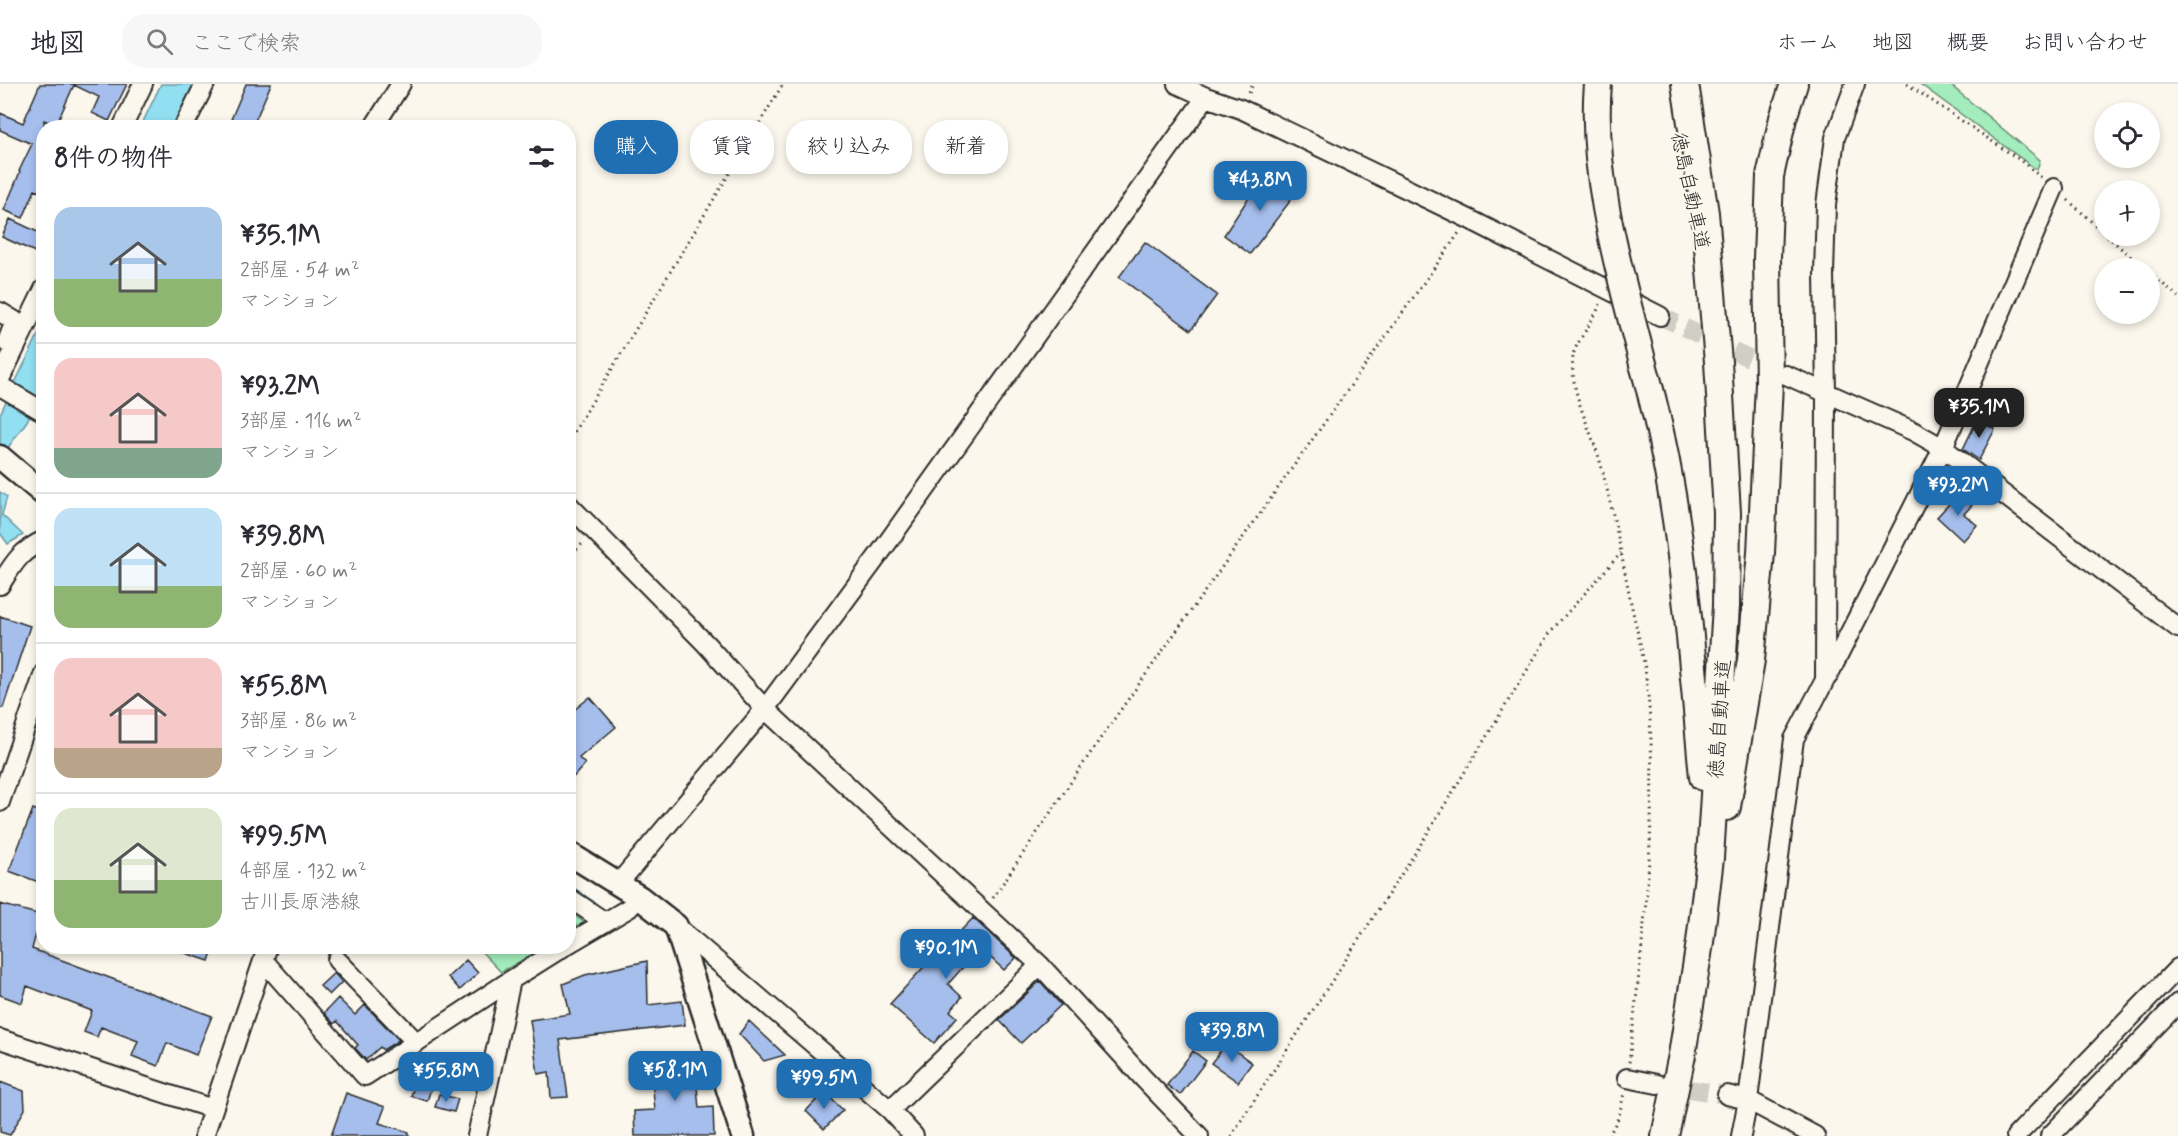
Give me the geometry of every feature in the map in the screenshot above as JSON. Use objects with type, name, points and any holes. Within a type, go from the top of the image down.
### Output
[{"type":"highway","points":[[1598,84],[1596,118],[1616,257],[1654,401],[1681,552],[1689,613],[1710,858]]},
{"type":"highway","name":"徳島自動車道","points":[[1668,84],[1712,298]]},
{"type":"highway","name":"徳島自動車道","points":[[1665,1136],[1682,1055],[1700,942],[1710,858],[1726,606],[1727,513],[1723,431],[1704,202],[1685,84]]},
{"type":"highway","points":[[1700,942],[1735,766],[1751,660],[1761,554],[1767,442],[1769,383],[1767,258],[1770,176],[1783,118],[1794,84]]},
{"type":"main road","points":[[6,462],[36,487]]},
{"type":"main road","points":[[576,858],[639,897],[676,926],[743,1136]]},
{"type":"street","points":[[126,120],[143,84]]},
{"type":"street","points":[[187,120],[205,84]]},
{"type":"street","points":[[378,120],[401,84]]},
{"type":"street","points":[[1177,84],[1241,109],[1469,219],[1660,316]]},
{"type":"street","points":[[1825,681],[1827,393],[1824,274],[1826,205],[1834,138],[1855,84]]},
{"type":"street","points":[[618,884],[765,709],[880,553],[1206,97]]},
{"type":"street","points":[[1740,1136],[1748,1100],[1794,739],[1943,448],[2054,188]]},
{"type":"street","points":[[2,374],[36,305]]},
{"type":"street","points":[[0,312],[15,321],[2,374]]},
{"type":"street","points":[[2,374],[36,405]]},
{"type":"street","points":[[1786,375],[1913,430],[1943,448],[2178,628]]},
{"type":"street","points":[[576,512],[705,643],[765,709],[1040,965],[1199,1136]]},
{"type":"street","points":[[0,585],[17,559],[27,548],[36,544]]},
{"type":"street","points":[[0,802],[36,696]]},
{"type":"street","points":[[576,940],[629,908],[639,897]]},
{"type":"street","points":[[576,902],[605,922]]},
{"type":"street","points":[[676,926],[890,1110],[915,1136]]},
{"type":"street","points":[[204,1136],[266,954]]},
{"type":"street","points":[[267,954],[365,1076],[415,1041],[553,954]]},
{"type":"street","points":[[337,960],[415,1041]]},
{"type":"street","points":[[890,1110],[1040,965]]},
{"type":"street","points":[[2028,1132],[2178,968]]},
{"type":"street","points":[[477,1136],[511,980]]},
{"type":"street","points":[[2050,1136],[2178,1003]]},
{"type":"street","points":[[0,1039],[213,1109]]},
{"type":"street","points":[[1627,1078],[1657,1084]]},
{"type":"street","points":[[1727,1095],[1748,1100],[1815,1136]]},
{"type":"path","points":[[576,429],[783,84]]},
{"type":"path","points":[[1906,84],[2020,160],[2094,223]]},
{"type":"path","points":[[983,912],[1114,719],[1469,219]]},
{"type":"path","points":[[2119,246],[2133,258]]},
{"type":"path","points":[[2160,282],[2178,297]]},
{"type":"path","points":[[1605,288],[1597,313],[1573,353],[1573,380],[1601,463],[1645,669],[1652,797],[1645,906],[1627,1078],[1619,1116],[1609,1136]]},
{"type":"path","points":[[1231,1136],[1419,847],[1551,631],[1621,553]]},
{"type":"green space","points":[[1920,84],[1949,84],[2040,160],[2037,170]]},
{"type":"green space","points":[[576,916],[585,923],[576,928]]},
{"type":"green space","points":[[484,954],[533,954],[501,972]]},
{"type":"water","points":[[161,84],[196,84],[178,120],[144,120]]},
{"type":"water","points":[[36,339],[36,402],[27,421],[0,459],[0,414]]},
{"type":"water","points":[[0,492],[7,497],[2,515],[23,535],[8,544],[0,533]]},
{"type":"building","points":[[40,84],[127,84],[109,120],[92,113],[99,97],[74,85],[58,120],[36,120],[36,190],[23,218],[4,210],[32,144],[0,130],[0,113],[23,123]]},
{"type":"building","points":[[246,84],[271,84],[255,120],[231,120]]},
{"type":"building","points":[[1267,170],[1297,192],[1250,254],[1224,235]]},
{"type":"building","points":[[10,219],[36,231],[36,252],[2,237]]},
{"type":"building","points":[[1145,242],[1217,295],[1191,330],[1119,277]]},
{"type":"building","points":[[1977,420],[1995,429],[1979,460],[1963,449]]},
{"type":"building","points":[[1959,493],[1972,505],[1964,514],[1977,525],[1963,541],[1937,517]]},
{"type":"building","points":[[0,616],[30,626],[3,708],[0,708]]},
{"type":"building","points":[[590,697],[616,727],[579,758],[585,764],[576,774],[576,708]]},
{"type":"building","points":[[33,809],[36,810],[36,881],[9,871]]},
{"type":"building","points":[[0,904],[36,914],[36,934],[32,949],[36,950],[36,954],[45,954],[212,1016],[196,1055],[167,1043],[158,1066],[132,1056],[138,1041],[101,1027],[97,1037],[84,1032],[92,1011],[27,986],[22,1003],[0,995]]},
{"type":"building","points":[[973,918],[1016,958],[1004,970],[980,948],[948,984],[962,997],[950,1011],[957,1017],[934,1043],[890,1004],[951,937],[953,939]]},
{"type":"building","points":[[188,954],[211,954],[209,961]]},
{"type":"building","points":[[466,960],[478,973],[460,990],[448,977]]},
{"type":"building","points":[[647,961],[648,1005],[682,1001],[685,1025],[560,1040],[568,1097],[551,1098],[549,1072],[538,1074],[530,1020],[570,1014],[563,984],[585,975]]},
{"type":"building","points":[[334,973],[342,982],[329,995],[320,986]]},
{"type":"building","points":[[1040,981],[1061,1005],[1021,1043],[999,1020]]},
{"type":"building","points":[[338,998],[355,1015],[365,1005],[399,1040],[383,1050],[380,1047],[366,1060],[355,1048],[358,1045],[337,1021],[334,1024],[324,1013]]},
{"type":"building","points":[[749,1021],[785,1055],[764,1061],[739,1034]]},
{"type":"building","points":[[1226,1044],[1252,1063],[1238,1082],[1211,1063]]},
{"type":"building","points":[[1193,1051],[1206,1061],[1180,1095],[1167,1085]]},
{"type":"building","points":[[694,1055],[699,1108],[713,1107],[714,1136],[635,1136],[634,1111],[655,1110],[650,1059]]},
{"type":"building","points":[[419,1069],[436,1074],[427,1101],[411,1096]]},
{"type":"building","points":[[0,1082],[24,1091],[25,1109],[10,1135],[0,1132]]},
{"type":"building","points":[[824,1092],[843,1110],[824,1129],[806,1111]]},
{"type":"building","points":[[346,1093],[385,1107],[379,1123],[409,1132],[409,1136],[331,1136]]},
{"type":"building","points":[[439,1094],[458,1099],[454,1112],[435,1107]]},
{"type":"waterway","points":[[576,892],[594,904]]},
{"type":"tunnel","points":[[1660,316],[1776,371]]},
{"type":"tunnel","points":[[1663,1085],[1727,1095]]}]
